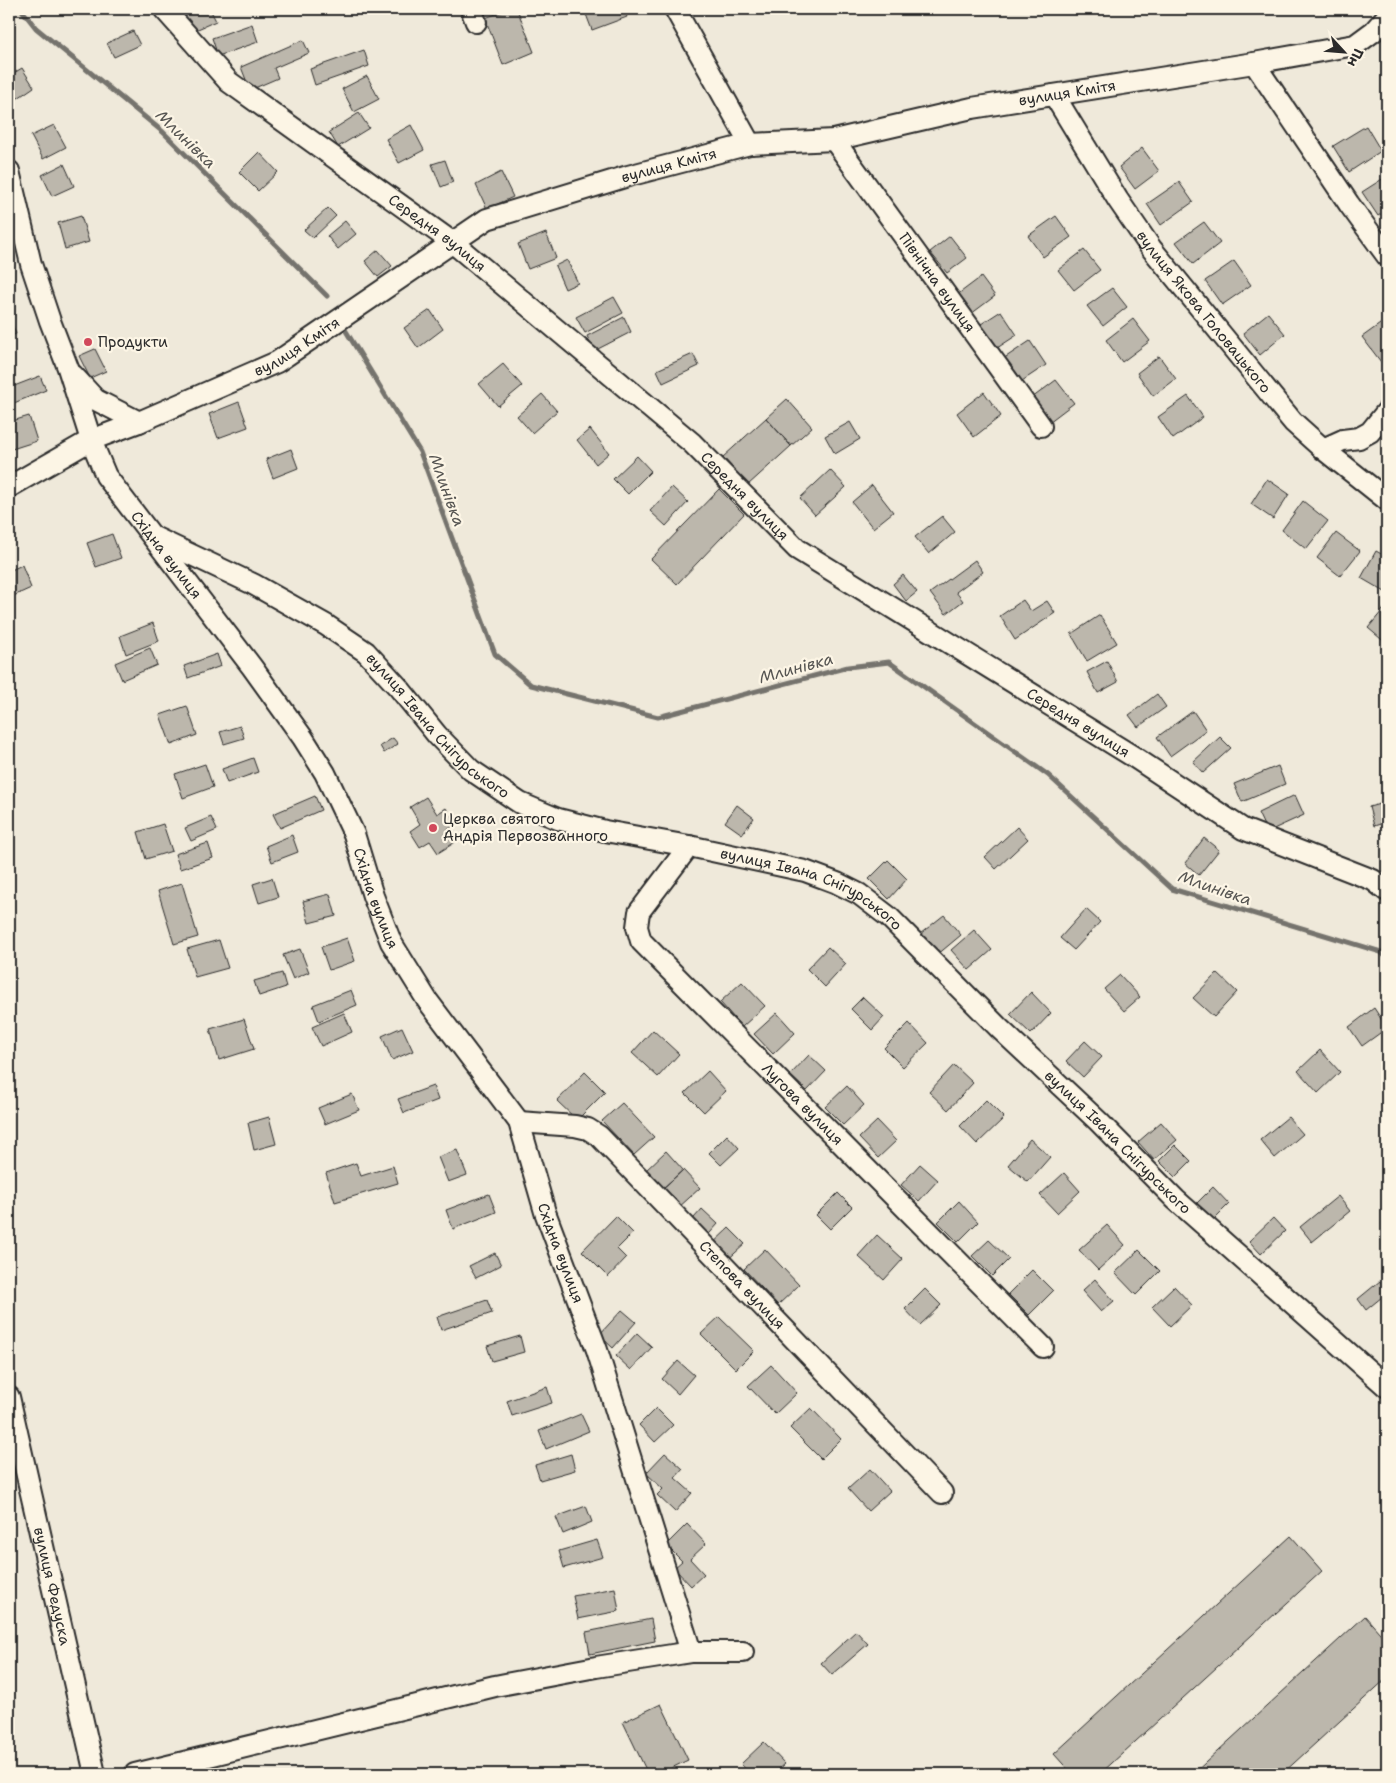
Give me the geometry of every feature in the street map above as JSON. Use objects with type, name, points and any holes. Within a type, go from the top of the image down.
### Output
[{"type":"street","name":"Середня вулиця","points":[[164,9],[229,82],[452,242],[692,443],[797,549],[1117,746],[1243,829],[1373,880],[1387,891]]},
{"type":"street","points":[[675,9],[750,144]]},
{"type":"street","name":"вулиця Кмітя","points":[[9,487],[91,440],[139,422],[277,362],[487,219],[628,176],[750,144],[834,140],[972,108],[1355,45],[1374,31],[1387,16]]},
{"type":"street","points":[[1254,63],[1349,204],[1387,256]]},
{"type":"street","name":"вулиця Якова Головацького","points":[[1054,95],[1118,200],[1151,248],[1293,422],[1323,449],[1387,500]]},
{"type":"street","name":"Північна вулиця","points":[[834,140],[1041,426]]},
{"type":"street","name":"Східна вулиця","points":[[9,171],[31,264],[91,440],[106,476],[252,667],[303,738],[325,773],[354,834],[372,896],[391,942],[427,1000],[519,1122],[545,1212],[597,1350],[691,1652]]},
{"type":"street","points":[[68,368],[96,400],[139,422]]},
{"type":"street","points":[[1323,449],[1344,440],[1359,438],[1370,432],[1387,410]]},
{"type":"street","name":"вулиця Івана Снігурського","points":[[150,535],[261,588],[326,625],[366,652],[437,735],[471,770],[520,803],[558,819],[605,831],[689,846],[805,872],[837,883],[859,894],[889,917],[1000,1029],[1098,1121],[1176,1200],[1387,1387]]},
{"type":"street","name":"Лугова вулиця","points":[[689,846],[639,912],[637,926],[642,941],[1043,1347]]},
{"type":"street","name":"Степова вулиця","points":[[519,1122],[575,1126],[588,1129],[599,1136],[942,1493]]},
{"type":"street","name":"вулиця Федуска","points":[[9,1397],[96,1774]]},
{"type":"street","points":[[135,1774],[495,1686],[691,1652],[744,1652]]},
{"type":"building","points":[[180,9],[210,9],[216,21],[191,32]]},
{"type":"building","points":[[510,9],[517,9],[534,52],[503,65],[485,18]]},
{"type":"building","points":[[584,9],[624,9],[627,17],[592,30]]},
{"type":"building","points":[[252,24],[258,42],[218,56],[212,38]]},
{"type":"building","points":[[133,31],[140,45],[114,57],[107,43]]},
{"type":"building","points":[[303,40],[309,53],[274,68],[278,78],[250,90],[241,67]]},
{"type":"building","points":[[364,50],[369,66],[315,85],[310,69]]},
{"type":"building","points":[[22,68],[34,87],[15,100],[9,91],[9,76]]},
{"type":"building","points":[[1387,69],[1387,80],[1383,72]]},
{"type":"building","points":[[367,76],[379,99],[354,112],[342,89]]},
{"type":"building","points":[[359,113],[369,128],[338,147],[329,132]]},
{"type":"building","points":[[54,125],[66,147],[43,159],[31,136]]},
{"type":"building","points":[[411,125],[424,150],[399,163],[386,139]]},
{"type":"building","points":[[1366,126],[1381,151],[1349,172],[1333,146]]},
{"type":"building","points":[[1142,148],[1159,171],[1135,189],[1119,167]]},
{"type":"building","points":[[259,152],[278,172],[258,191],[239,172]]},
{"type":"building","points":[[445,160],[453,182],[441,187],[432,164]]},
{"type":"building","points":[[64,164],[74,186],[52,196],[42,175]]},
{"type":"building","points":[[501,172],[513,197],[487,209],[476,185]]},
{"type":"building","points":[[1387,176],[1387,210],[1378,216],[1362,192]]},
{"type":"building","points":[[1179,182],[1193,202],[1161,225],[1147,204]]},
{"type":"building","points":[[328,208],[336,216],[313,238],[304,230]]},
{"type":"building","points":[[81,216],[89,242],[65,249],[58,223]]},
{"type":"building","points":[[1056,216],[1071,237],[1043,257],[1028,236]]},
{"type":"building","points":[[345,221],[356,234],[338,249],[327,236]]},
{"type":"building","points":[[1204,222],[1220,243],[1193,264],[1176,242]]},
{"type":"building","points":[[546,233],[556,258],[528,269],[518,244]]},
{"type":"building","points":[[950,236],[967,258],[947,273],[930,252]]},
{"type":"building","points":[[378,250],[392,266],[378,277],[365,261]]},
{"type":"building","points":[[1084,250],[1100,270],[1074,290],[1058,270]]},
{"type":"building","points":[[567,260],[578,283],[565,289],[555,266]]},
{"type":"building","points":[[1234,261],[1251,285],[1222,305],[1205,281]]},
{"type":"building","points":[[981,277],[995,296],[967,317],[953,298]]},
{"type":"building","points":[[1112,288],[1127,307],[1103,326],[1087,306]]},
{"type":"building","points":[[614,297],[623,313],[585,333],[576,317]]},
{"type":"building","points":[[430,310],[443,329],[418,348],[404,328]]},
{"type":"building","points":[[1001,311],[1017,335],[994,350],[978,326]]},
{"type":"building","points":[[1268,313],[1285,334],[1260,355],[1243,333]]},
{"type":"building","points":[[624,317],[631,332],[594,351],[587,336]]},
{"type":"building","points":[[1133,319],[1150,341],[1122,362],[1106,340]]},
{"type":"building","points":[[1387,319],[1387,358],[1381,362],[1362,337]]},
{"type":"building","points":[[11,321],[16,334],[9,337],[9,322]]},
{"type":"building","points":[[1030,341],[1046,365],[1019,383],[1003,359]]},
{"type":"building","points":[[95,349],[106,371],[90,378],[79,356]]},
{"type":"building","points":[[693,354],[699,366],[663,383],[657,370]]},
{"type":"building","points":[[1159,356],[1176,379],[1153,396],[1137,373]]},
{"type":"building","points":[[503,364],[522,386],[498,406],[479,384]]},
{"type":"building","points":[[40,376],[46,390],[9,405],[9,388]]},
{"type":"building","points":[[1056,380],[1074,403],[1049,422],[1032,398]]},
{"type":"building","points":[[984,392],[1001,416],[974,437],[957,413]]},
{"type":"building","points":[[542,394],[557,411],[532,433],[517,416]]},
{"type":"building","points":[[1188,396],[1203,417],[1173,439],[1158,417]]},
{"type":"building","points":[[787,399],[812,427],[791,446],[766,418]]},
{"type":"building","points":[[239,402],[248,427],[218,438],[209,414]]},
{"type":"building","points":[[29,416],[37,441],[9,450],[9,422]]},
{"type":"building","points":[[766,418],[791,446],[748,485],[723,457]]},
{"type":"building","points":[[850,422],[860,439],[835,454],[825,436]]},
{"type":"building","points":[[590,429],[609,453],[596,464],[577,440]]},
{"type":"building","points":[[291,449],[298,468],[273,478],[266,459]]},
{"type":"building","points":[[637,456],[651,471],[628,494],[613,479]]},
{"type":"building","points":[[830,470],[846,487],[815,515],[800,498]]},
{"type":"building","points":[[1267,479],[1289,494],[1273,519],[1251,504]]},
{"type":"building","points":[[872,485],[893,512],[873,528],[852,502]]},
{"type":"building","points":[[672,487],[688,502],[666,526],[650,511]]},
{"type":"building","points":[[719,489],[744,514],[677,584],[651,559]]},
{"type":"building","points":[[1303,501],[1328,521],[1306,549],[1282,530]]},
{"type":"building","points":[[942,516],[955,532],[929,554],[915,537]]},
{"type":"building","points":[[1336,533],[1360,551],[1340,576],[1317,558]]},
{"type":"building","points":[[112,534],[121,558],[96,567],[87,543]]},
{"type":"building","points":[[1376,551],[1387,557],[1387,587],[1385,592],[1361,578]]},
{"type":"building","points":[[975,560],[983,572],[956,592],[963,601],[946,614],[930,593]]},
{"type":"building","points":[[22,565],[31,588],[9,598],[9,571]]},
{"type":"building","points":[[903,575],[917,592],[906,601],[893,584]]},
{"type":"building","points":[[1023,600],[1031,611],[1047,601],[1055,613],[1015,640],[1000,616]]},
{"type":"building","points":[[1387,605],[1387,644],[1368,628]]},
{"type":"building","points":[[1100,615],[1117,643],[1087,661],[1071,634]]},
{"type":"building","points":[[153,623],[159,641],[126,654],[120,636]]},
{"type":"building","points":[[150,648],[157,665],[122,680],[115,663]]},
{"type":"building","points":[[217,654],[221,666],[188,678],[184,666]]},
{"type":"building","points":[[1107,661],[1118,682],[1098,693],[1087,672]]},
{"type":"building","points":[[1157,694],[1166,707],[1138,727],[1129,715]]},
{"type":"building","points":[[187,706],[197,735],[171,745],[160,715]]},
{"type":"building","points":[[1193,711],[1206,730],[1170,756],[1157,737]]},
{"type":"building","points":[[240,726],[244,738],[224,744],[220,732]]},
{"type":"building","points":[[1220,737],[1231,748],[1203,773],[1193,762]]},
{"type":"building","points":[[393,738],[398,744],[384,753],[380,746]]},
{"type":"building","points":[[253,758],[258,772],[227,783],[222,769]]},
{"type":"building","points":[[205,764],[213,787],[183,798],[175,774]]},
{"type":"building","points":[[1278,766],[1285,784],[1242,802],[1234,784]]},
{"type":"building","points":[[1295,795],[1304,815],[1267,832],[1258,813]]},
{"type":"building","points":[[315,796],[321,810],[280,828],[273,814]]},
{"type":"building","name":"Церква святого Андрія Первозванного","points":[[426,797],[437,814],[446,808],[456,825],[447,830],[454,843],[438,853],[430,841],[420,847],[410,831],[420,824],[410,807]]},
{"type":"building","points":[[1387,802],[1387,822],[1374,826],[1369,807]]},
{"type":"building","points":[[737,805],[754,818],[742,834],[725,822]]},
{"type":"building","points":[[211,817],[217,830],[191,841],[185,828]]},
{"type":"building","points":[[163,824],[172,851],[146,859],[138,832]]},
{"type":"building","points":[[1017,827],[1028,839],[996,869],[985,857]]},
{"type":"building","points":[[292,835],[298,852],[272,862],[266,846]]},
{"type":"building","points":[[1204,838],[1219,850],[1199,875],[1185,863]]},
{"type":"building","points":[[208,843],[213,858],[180,869],[175,854]]},
{"type":"building","points":[[888,860],[907,879],[889,899],[869,879]]},
{"type":"building","points":[[272,878],[278,897],[259,903],[253,884]]},
{"type":"building","points":[[182,883],[198,937],[174,944],[158,891]]},
{"type":"building","points":[[330,894],[336,916],[309,923],[303,901]]},
{"type":"building","points":[[1086,909],[1100,922],[1074,950],[1060,938]]},
{"type":"building","points":[[944,915],[961,935],[937,955],[920,934]]},
{"type":"building","points":[[974,930],[992,950],[969,970],[951,950]]},
{"type":"building","points":[[347,938],[355,961],[329,970],[321,947]]},
{"type":"building","points":[[219,940],[228,968],[195,977],[187,949]]},
{"type":"building","points":[[828,947],[846,964],[825,987],[807,969]]},
{"type":"building","points":[[300,949],[309,972],[293,979],[283,955]]},
{"type":"building","points":[[282,973],[286,987],[259,996],[254,981]]},
{"type":"building","points":[[1217,973],[1237,992],[1214,1017],[1193,998]]},
{"type":"building","points":[[1120,975],[1140,997],[1124,1011],[1104,989]]},
{"type":"building","points":[[742,982],[765,1006],[742,1027],[720,1002]]},
{"type":"building","points":[[351,990],[357,1005],[319,1021],[313,1005]]},
{"type":"building","points":[[1031,992],[1051,1013],[1031,1034],[1010,1014]]},
{"type":"building","points":[[863,997],[884,1017],[872,1030],[851,1009]]},
{"type":"building","points":[[1374,1008],[1387,1028],[1362,1046],[1349,1027]]},
{"type":"building","points":[[344,1013],[352,1032],[321,1046],[312,1027]]},
{"type":"building","points":[[777,1013],[795,1033],[773,1054],[754,1034]]},
{"type":"building","points":[[244,1019],[254,1049],[219,1060],[210,1029]]},
{"type":"building","points":[[909,1023],[928,1043],[903,1067],[884,1048]]},
{"type":"building","points":[[402,1027],[413,1051],[392,1060],[382,1036]]},
{"type":"building","points":[[653,1030],[679,1054],[658,1077],[632,1053]]},
{"type":"building","points":[[1085,1041],[1102,1057],[1083,1077],[1066,1061]]},
{"type":"building","points":[[1320,1050],[1340,1072],[1318,1093],[1298,1071]]},
{"type":"building","points":[[809,1055],[826,1071],[807,1091],[790,1075]]},
{"type":"building","points":[[954,1065],[973,1083],[948,1110],[929,1092]]},
{"type":"building","points":[[708,1071],[726,1091],[704,1112],[685,1093]]},
{"type":"building","points":[[585,1072],[605,1092],[577,1120],[557,1101]]},
{"type":"building","points":[[433,1086],[438,1100],[404,1113],[398,1099]]},
{"type":"building","points":[[847,1086],[864,1105],[843,1125],[825,1107]]},
{"type":"building","points":[[352,1094],[359,1110],[325,1124],[318,1108]]},
{"type":"building","points":[[986,1100],[1004,1118],[977,1144],[960,1126]]},
{"type":"building","points":[[622,1103],[654,1137],[634,1155],[602,1121]]},
{"type":"building","points":[[269,1117],[276,1144],[254,1150],[248,1123]]},
{"type":"building","points":[[1288,1117],[1303,1134],[1275,1158],[1260,1140]]},
{"type":"building","points":[[877,1121],[896,1141],[878,1158],[859,1138]]},
{"type":"building","points":[[1161,1122],[1177,1140],[1154,1160],[1138,1142]]},
{"type":"building","points":[[727,1135],[739,1148],[721,1165],[709,1153]]},
{"type":"building","points":[[1030,1139],[1050,1157],[1028,1182],[1008,1165]]},
{"type":"building","points":[[1175,1145],[1191,1161],[1175,1177],[1159,1161]]},
{"type":"building","points":[[457,1150],[467,1175],[448,1182],[438,1157]]},
{"type":"building","points":[[666,1151],[683,1170],[661,1190],[644,1172]]},
{"type":"building","points":[[356,1163],[361,1176],[393,1166],[398,1183],[335,1202],[326,1173]]},
{"type":"building","points":[[920,1164],[938,1180],[919,1201],[901,1185]]},
{"type":"building","points":[[683,1170],[700,1188],[678,1208],[661,1190]]},
{"type":"building","points":[[1064,1173],[1080,1191],[1057,1213],[1040,1195]]},
{"type":"building","points":[[1213,1187],[1229,1204],[1213,1220],[1196,1204]]},
{"type":"building","points":[[838,1193],[852,1207],[830,1229],[816,1215]]},
{"type":"building","points":[[489,1194],[496,1212],[453,1229],[446,1210]]},
{"type":"building","points":[[1338,1196],[1350,1211],[1312,1242],[1300,1227]]},
{"type":"building","points":[[959,1201],[978,1222],[958,1242],[938,1222]]},
{"type":"building","points":[[702,1209],[718,1224],[702,1242],[686,1227]]},
{"type":"building","points":[[616,1216],[633,1233],[617,1249],[626,1258],[608,1277],[582,1251]]},
{"type":"building","points":[[1273,1218],[1285,1231],[1261,1254],[1249,1241]]},
{"type":"building","points":[[1107,1225],[1125,1245],[1098,1270],[1079,1250]]},
{"type":"building","points":[[729,1228],[745,1244],[724,1263],[709,1247]]},
{"type":"building","points":[[877,1235],[903,1259],[884,1280],[858,1256]]},
{"type":"building","points":[[989,1240],[1009,1259],[992,1276],[972,1256]]},
{"type":"building","points":[[765,1249],[799,1285],[778,1305],[744,1269]]},
{"type":"building","points":[[1139,1250],[1160,1271],[1136,1295],[1115,1273]]},
{"type":"building","points":[[495,1253],[501,1265],[476,1278],[469,1266]]},
{"type":"building","points":[[1032,1270],[1053,1291],[1029,1315],[1008,1294]]},
{"type":"building","points":[[1095,1279],[1114,1301],[1101,1312],[1082,1291]]},
{"type":"building","points":[[1380,1281],[1387,1293],[1366,1310],[1358,1299]]},
{"type":"building","points":[[1174,1286],[1192,1305],[1170,1326],[1152,1307]]},
{"type":"building","points":[[925,1289],[941,1305],[920,1325],[905,1309]]},
{"type":"building","points":[[487,1300],[492,1313],[441,1330],[437,1317]]},
{"type":"building","points":[[622,1310],[636,1322],[613,1348],[599,1335]]},
{"type":"building","points":[[719,1317],[754,1351],[736,1369],[701,1334]]},
{"type":"building","points":[[637,1333],[652,1347],[631,1370],[616,1356]]},
{"type":"building","points":[[520,1336],[524,1352],[492,1361],[487,1346]]},
{"type":"building","points":[[678,1361],[694,1375],[678,1394],[662,1379]]},
{"type":"building","points":[[771,1365],[797,1393],[775,1414],[748,1386]]},
{"type":"building","points":[[547,1387],[552,1403],[512,1416],[507,1401]]},
{"type":"building","points":[[656,1408],[673,1425],[655,1442],[639,1425]]},
{"type":"building","points":[[811,1408],[841,1439],[821,1459],[790,1428]]},
{"type":"building","points":[[581,1414],[589,1431],[546,1449],[539,1431]]},
{"type":"building","points":[[665,1453],[683,1469],[675,1478],[692,1493],[675,1512],[657,1495],[663,1489],[646,1473]]},
{"type":"building","points":[[571,1454],[575,1470],[540,1480],[535,1465]]},
{"type":"building","points":[[870,1469],[890,1491],[868,1511],[848,1489]]},
{"type":"building","points":[[586,1506],[592,1522],[563,1534],[556,1517]]},
{"type":"building","points":[[687,1524],[706,1544],[690,1559],[704,1574],[691,1586],[674,1568],[682,1561],[666,1545]]},
{"type":"building","points":[[1291,1536],[1322,1571],[1100,1774],[1072,1774],[1054,1754]]},
{"type":"building","points":[[597,1540],[603,1557],[564,1568],[559,1551]]},
{"type":"building","points":[[615,1588],[619,1611],[578,1619],[573,1596]]},
{"type":"building","points":[[1365,1616],[1387,1641],[1387,1678],[1282,1774],[1193,1774]]},
{"type":"building","points":[[651,1619],[655,1641],[590,1654],[586,1632]]},
{"type":"building","points":[[856,1631],[868,1644],[832,1675],[821,1663]]},
{"type":"building","points":[[661,1704],[688,1760],[659,1774],[648,1774],[623,1722]]},
{"type":"building","points":[[764,1742],[785,1764],[774,1774],[750,1774],[741,1764]]},
{"type":"building","points":[[1387,1762],[1387,1774],[1374,1774]]},
{"type":"waterway","name":"Млинівка","points":[[21,9],[36,28],[163,132],[327,296]]},
{"type":"waterway","name":"Млинівка","points":[[346,331],[420,452],[495,654],[531,685],[658,717],[848,667],[889,662],[1048,775],[1172,889],[1381,952],[1387,958]]},
{"type":"place","name":"Продукти","points":[[88,342]]},
{"type":"place","name":"Церква святого Андрія Первозванного","points":[[433,828]]}]
